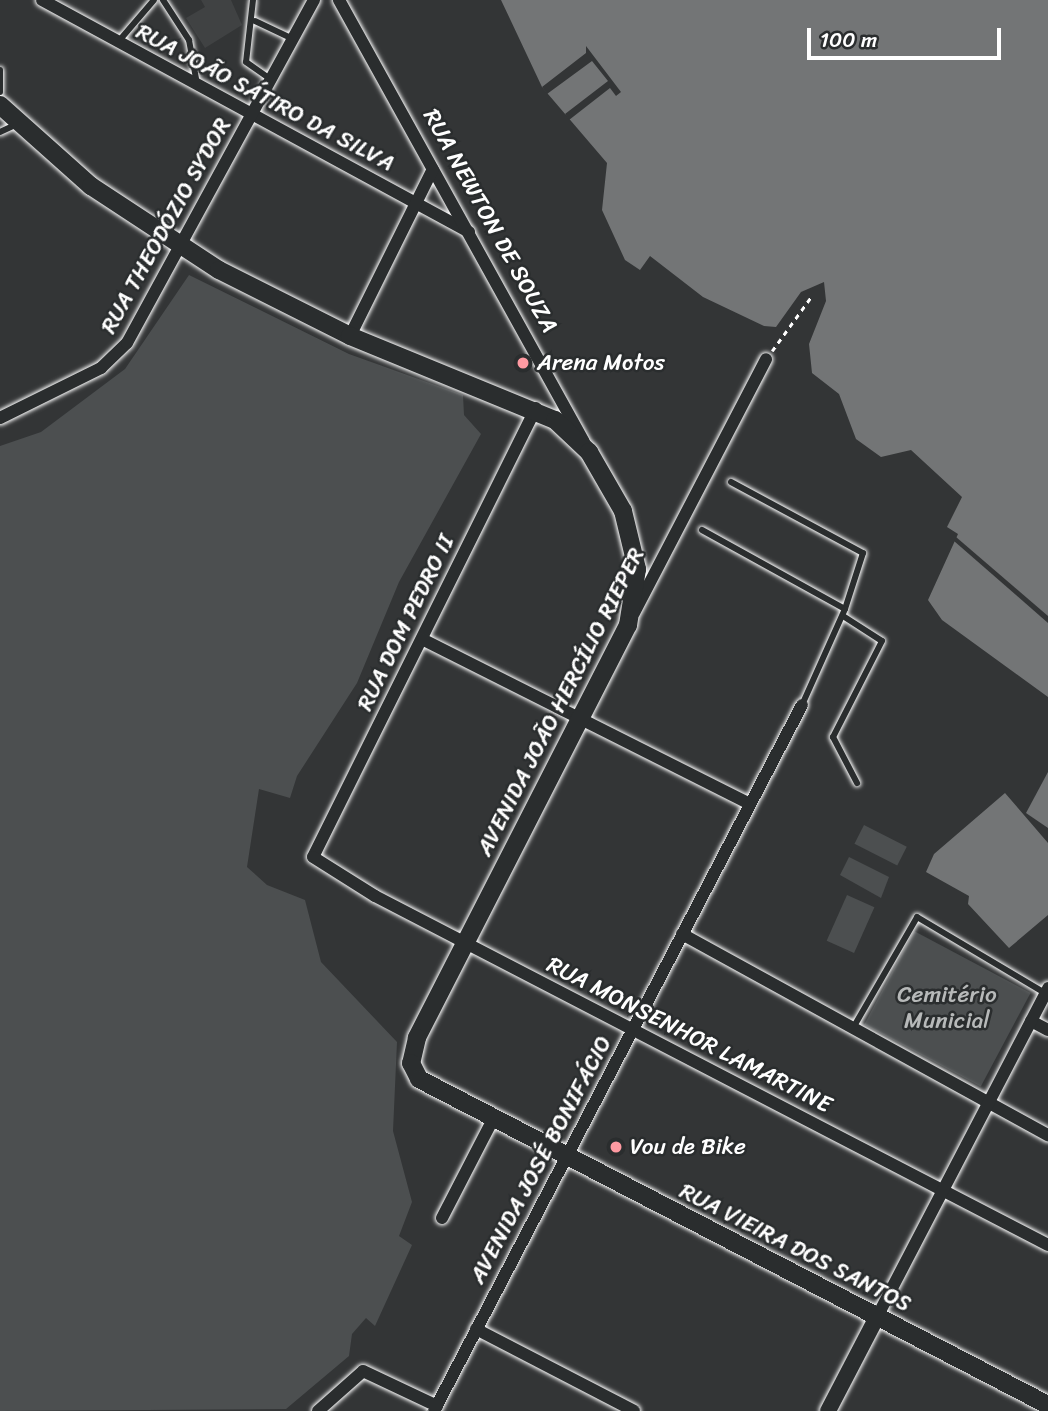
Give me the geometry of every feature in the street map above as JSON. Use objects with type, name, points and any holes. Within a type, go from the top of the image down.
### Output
[{"type":"main road","points":[[0,105],[91,186],[180,248],[350,336],[536,408],[589,452]]},
{"type":"main road","name":"RUA NEWTON DE SOUZA","points":[[589,452],[614,493],[634,544],[637,583],[628,625]]},
{"type":"main road","name":"AVENIDA JOÃO HERCÍLIO RIEPER","points":[[414,1071],[417,1038],[628,625]]},
{"type":"main road","name":"RUA VIEIRA DOS SANTOS","points":[[414,1071],[426,1086],[492,1121],[1048,1405]]},
{"type":"street","name":"RUA JOÃO SÁTIRO DA SILVA","points":[[41,0],[469,232]]},
{"type":"street","name":"RUA THEODÓZIO SYDOR","points":[[0,418],[119,353],[180,248],[314,0]]},
{"type":"street","name":"RUA NEWTON DE SOUZA","points":[[339,0],[589,452]]},
{"type":"street","points":[[350,336],[433,169]]},
{"type":"street","name":"AVENIDA JOÃO HERCÍLIO RIEPER","points":[[628,625],[766,359]]},
{"type":"street","name":"RUA DOM PEDRO II","points":[[313,858],[536,408]]},
{"type":"street","points":[[422,639],[750,804]]},
{"type":"street","name":"AVENIDA JOSÉ BONIFÁCIO","points":[[435,1408],[802,705]]},
{"type":"street","name":"RUA MONSENHOR LAMARTINE","points":[[313,858],[466,943],[1048,1245]]},
{"type":"street","points":[[682,934],[1048,1136]]},
{"type":"street","points":[[828,1411],[1047,991]]},
{"type":"street","points":[[1031,1021],[1048,1030]]},
{"type":"street","points":[[442,1218],[492,1121]]},
{"type":"street","points":[[476,1329],[634,1411]]},
{"type":"street","points":[[318,1411],[363,1371],[435,1408]]},
{"type":"lane","points":[[118,42],[154,0]]},
{"type":"lane","points":[[163,0],[189,40],[197,85]]},
{"type":"lane","points":[[253,0],[255,21],[246,62],[271,80]]},
{"type":"lane","points":[[255,21],[293,39]]},
{"type":"lane","points":[[0,70],[0,92]]},
{"type":"lane","points":[[0,132],[18,123]]},
{"type":"lane","points":[[731,482],[863,552],[844,612],[802,705]]},
{"type":"lane","points":[[702,530],[844,612],[882,641],[833,737],[857,783]]},
{"type":"lane","points":[[853,1028],[916,917],[1047,991]]},
{"type":"path","points":[[766,359],[811,298]]},
{"type":"shaded area","points":[[201,0],[231,0],[242,25],[205,48],[186,18],[205,7]]},
{"type":"shaded area","points":[[501,0],[1048,0],[1048,697],[942,620],[928,600],[958,534],[947,527],[962,497],[911,450],[881,457],[856,439],[839,394],[812,373],[809,344],[826,301],[824,282],[801,292],[776,327],[764,326],[703,297],[650,256],[640,270],[625,260],[602,210],[607,163],[542,87]]},
{"type":"shaded area","points":[[1048,772],[1048,828],[1026,813]]},
{"type":"shaded area","points":[[1005,793],[1048,843],[1048,915],[1009,948],[968,904],[969,896],[926,872],[934,854]]},
{"type":"green space","points":[[189,275],[349,354],[463,395],[464,415],[481,434],[399,582],[357,683],[297,776],[290,798],[259,789],[247,867],[267,885],[305,900],[321,962],[397,1042],[393,1131],[412,1202],[399,1236],[412,1245],[375,1326],[366,1318],[352,1334],[349,1356],[286,1409],[0,1411],[0,446],[41,432],[125,369]]},
{"type":"green space","points":[[864,825],[907,847],[897,866],[854,844]]},
{"type":"green space","points":[[849,857],[889,877],[881,898],[840,875]]},
{"type":"green space","points":[[847,895],[874,907],[854,953],[827,941]]},
{"type":"green space","name":"Cemitério Municial","points":[[914,931],[1031,993],[981,1087],[864,1025]]},
{"type":"pier","points":[[586,46],[621,92],[616,96],[610,88],[569,120],[565,114],[608,81],[592,61],[547,94],[542,87],[586,53]]},
{"type":"pier","points":[[956,537],[1048,616],[1048,623],[954,541]]},
{"type":"place","name":"Arena Motos","points":[[523,363]]},
{"type":"place","name":"Vou de Bike","points":[[616,1147]]}]
